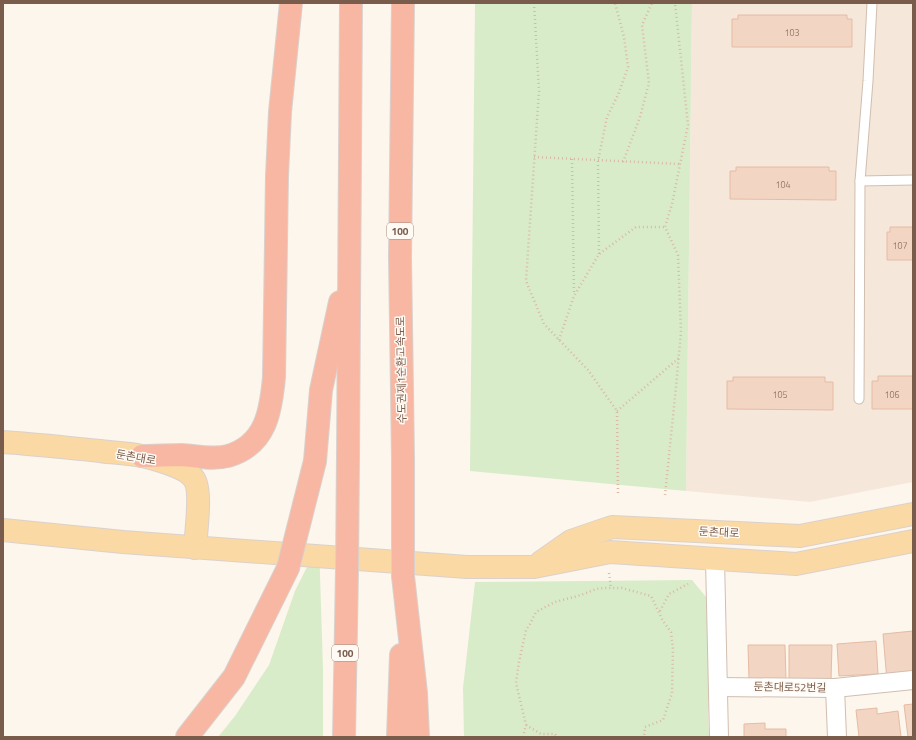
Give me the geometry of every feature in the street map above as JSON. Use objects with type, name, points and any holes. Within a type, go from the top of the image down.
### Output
[{"type":"highway","points":[[142,456],[227,456],[244,448],[254,441],[267,419],[274,377],[280,112],[291,3]]},
{"type":"highway","name":"100","points":[[344,737],[350,256],[351,3]]},
{"type":"highway","name":"수도권제1순환고속도로","points":[[398,737],[403,576],[400,257],[403,3]]},
{"type":"highway","points":[[186,737],[234,677],[288,568],[315,461],[321,390],[350,256]]},
{"type":"highway","points":[[403,576],[416,693],[418,737]]},
{"type":"main road","name":"둔촌대로","points":[[3,442],[142,456],[185,470],[195,480],[198,492],[195,548]]},
{"type":"main road","name":"둔촌대로","points":[[534,567],[571,541],[612,527],[800,536],[913,514]]},
{"type":"main road","points":[[3,530],[195,548],[467,567],[534,567],[610,552],[796,564],[913,542]]},
{"type":"street","points":[[715,559],[719,737]]},
{"type":"street","points":[[835,688],[913,680]]},
{"type":"street","name":"둔촌대로52번길","points":[[719,687],[835,688],[837,737]]},
{"type":"lane","points":[[859,399],[860,181],[868,81],[872,3]]},
{"type":"lane","points":[[860,181],[913,180]]},
{"type":"path","points":[[534,3],[539,91],[526,280],[544,324],[588,370],[618,411],[618,496]]},
{"type":"path","points":[[599,254],[598,161],[607,117],[618,95],[628,67],[624,37],[615,3]]},
{"type":"path","points":[[623,162],[640,117],[649,83],[642,25],[652,3]]},
{"type":"path","points":[[665,495],[679,358],[680,332],[678,255],[664,227],[672,204],[688,125],[675,3]]},
{"type":"path","points":[[534,157],[680,164]]},
{"type":"path","points":[[572,159],[574,296]]},
{"type":"path","points":[[559,340],[574,296],[599,254],[636,227],[664,227]]},
{"type":"path","points":[[618,411],[679,358]]},
{"type":"path","points":[[609,572],[611,588]]},
{"type":"path","points":[[659,612],[670,594],[688,584]]},
{"type":"path","points":[[523,737],[526,725],[516,683],[526,630],[536,612],[555,602],[582,595],[596,589],[622,588],[651,596],[663,621],[671,632],[672,638],[672,693],[663,720],[645,727],[644,737]]},
{"type":"path","points":[[526,725],[541,734],[555,734],[557,737]]},
{"type":"shaded area","points":[[692,3],[913,3],[913,482],[810,502],[686,491]]},
{"type":"green space","points":[[475,3],[692,3],[686,491],[470,471]]},
{"type":"green space","points":[[319,543],[323,670],[323,737],[218,737],[235,716],[269,665],[295,591]]},
{"type":"green space","points":[[692,580],[711,603],[708,715],[709,737],[464,737],[463,688],[475,582]]},
{"type":"building","points":[[738,15],[847,15],[847,19],[852,19],[852,47],[732,47],[732,19],[738,19]]},
{"type":"building","points":[[736,167],[829,167],[829,171],[836,171],[836,200],[730,199],[730,171],[736,171]]},
{"type":"building","points":[[890,227],[913,227],[913,260],[887,260],[887,232],[890,232]]},
{"type":"building","points":[[878,376],[913,376],[913,409],[872,409],[872,381],[878,381]]},
{"type":"building","points":[[733,377],[825,377],[825,382],[833,382],[833,410],[727,409],[727,381],[733,381]]},
{"type":"building","points":[[913,631],[913,673],[887,681],[883,634]]},
{"type":"building","points":[[876,641],[878,674],[839,676],[837,644]]},
{"type":"building","points":[[748,645],[785,645],[786,680],[749,680]]},
{"type":"building","points":[[789,645],[832,645],[831,680],[789,680]]},
{"type":"building","points":[[913,704],[913,737],[908,737],[904,705]]},
{"type":"building","points":[[877,708],[877,714],[898,711],[901,737],[859,737],[856,710]]},
{"type":"building","points":[[765,723],[765,729],[786,729],[786,737],[744,737],[744,724]]}]
